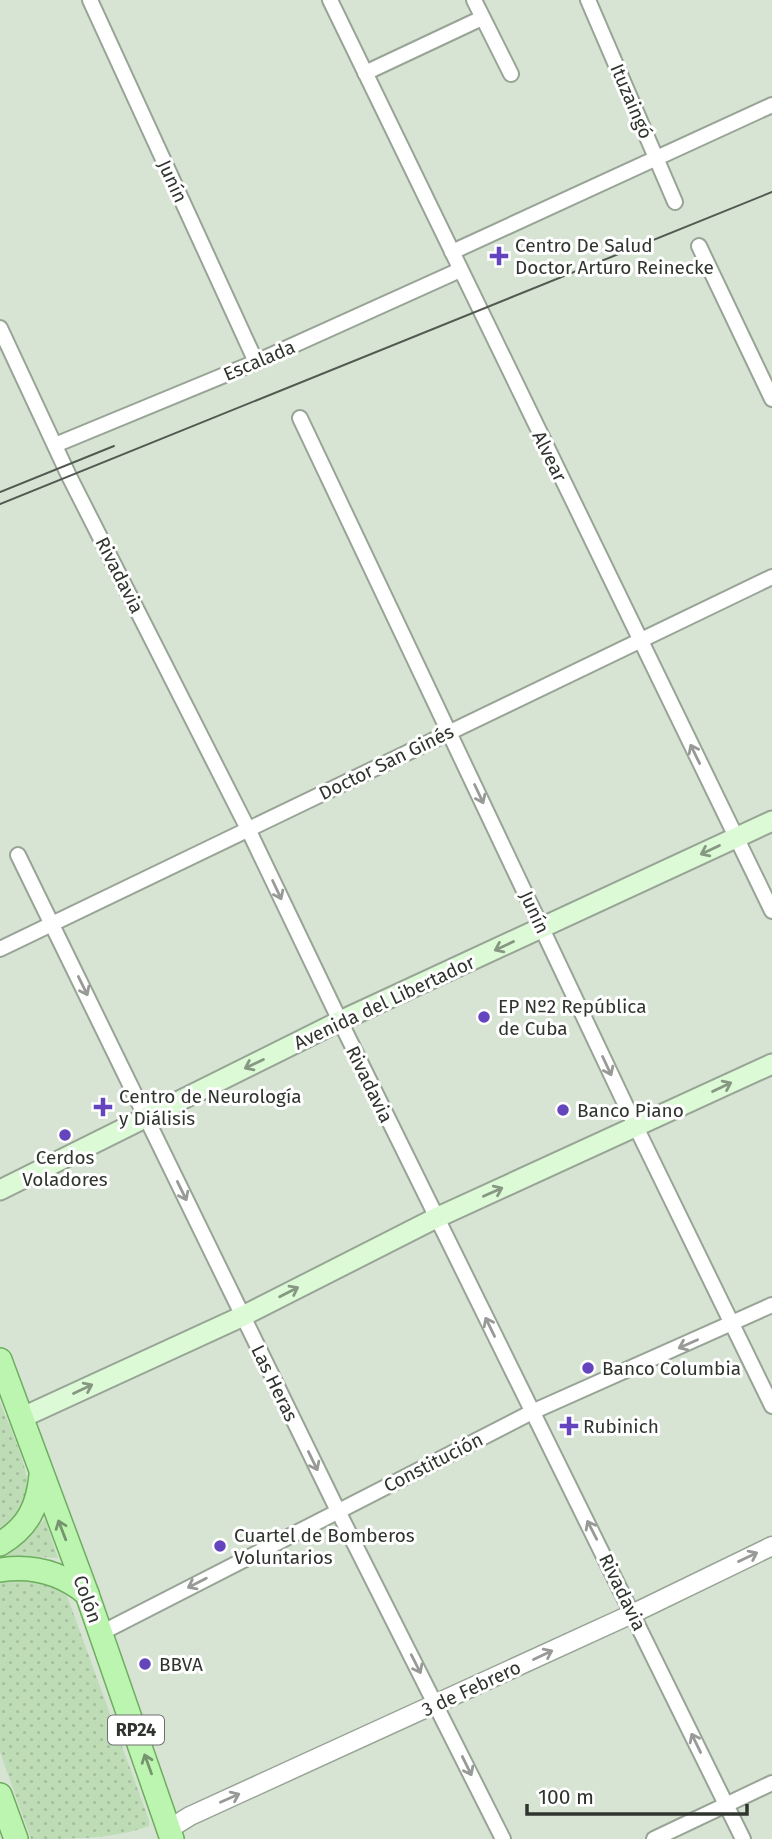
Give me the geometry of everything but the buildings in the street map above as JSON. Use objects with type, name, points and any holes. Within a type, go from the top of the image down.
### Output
[{"type":"main road","name":"Avenida del Libertador","points":[[0,1190],[340,1021],[772,821]]},
{"type":"main road","points":[[21,1418],[243,1316],[436,1218],[772,1065]]},
{"type":"main road","name":"Colón","points":[[0,1360],[101,1633],[165,1836]]},
{"type":"main road","points":[[0,1544],[27,1522],[34,1511],[41,1474]]},
{"type":"main road","points":[[0,1570],[16,1567],[50,1573],[74,1583],[87,1594]]},
{"type":"main road","points":[[0,1795],[16,1839]]},
{"type":"street","name":"Junín","points":[[90,0],[256,362]]},
{"type":"street","name":"Alvear","points":[[330,0],[772,911]]},
{"type":"street","points":[[474,0],[511,74]]},
{"type":"street","name":"Ituzaingó","points":[[588,0],[676,202]]},
{"type":"street","points":[[365,73],[482,18]]},
{"type":"street","points":[[452,252],[772,105]]},
{"type":"street","points":[[699,246],[772,399]]},
{"type":"street","name":"Escalada","points":[[55,445],[256,362],[460,270]]},
{"type":"street","name":"Rivadavia","points":[[0,328],[55,445],[248,829],[436,1218],[634,1613],[743,1839]]},
{"type":"street","name":"Junín","points":[[300,418],[636,1127],[772,1406]]},
{"type":"street","name":"Doctor San Ginés","points":[[0,949],[772,577]]},
{"type":"street","name":"Las Heras","points":[[18,855],[338,1511],[503,1839]]},
{"type":"street","name":"Constitución","points":[[101,1633],[532,1412],[772,1306]]},
{"type":"street","name":"3 de Febrero","points":[[165,1836],[190,1816],[634,1613],[772,1546]]},
{"type":"street","points":[[654,1839],[772,1783]]},
{"type":"green space","points":[[0,1402],[25,1468],[28,1494],[21,1512],[0,1533]]},
{"type":"green space","points":[[45,1519],[58,1558],[26,1556],[0,1563],[0,1554],[27,1537]]},
{"type":"green space","points":[[31,1577],[61,1589],[67,1596],[149,1826],[107,1836],[31,1839],[0,1752],[0,1579]]},
{"type":"tram line","points":[[0,504],[772,192]]},
{"type":"tram line","points":[[0,492],[114,446]]},
{"type":"place","name":"Centro De Salud Doctor Arturo Reinecke","points":[[499,256]]},
{"type":"place","name":"EP Nº2 República de Cuba","points":[[484,1017]]},
{"type":"place","name":"Centro de Neurología y Diálisis","points":[[103,1107]]},
{"type":"place","name":"Banco Piano","points":[[563,1110]]},
{"type":"place","name":"Cerdos Voladores","points":[[65,1135]]},
{"type":"place","name":"Banco Columbia","points":[[588,1368]]},
{"type":"place","name":"Rubinich","points":[[569,1426]]},
{"type":"place","name":"Cuartel de Bomberos Voluntarios","points":[[220,1546]]},
{"type":"place","name":"BBVA","points":[[145,1664]]}]
